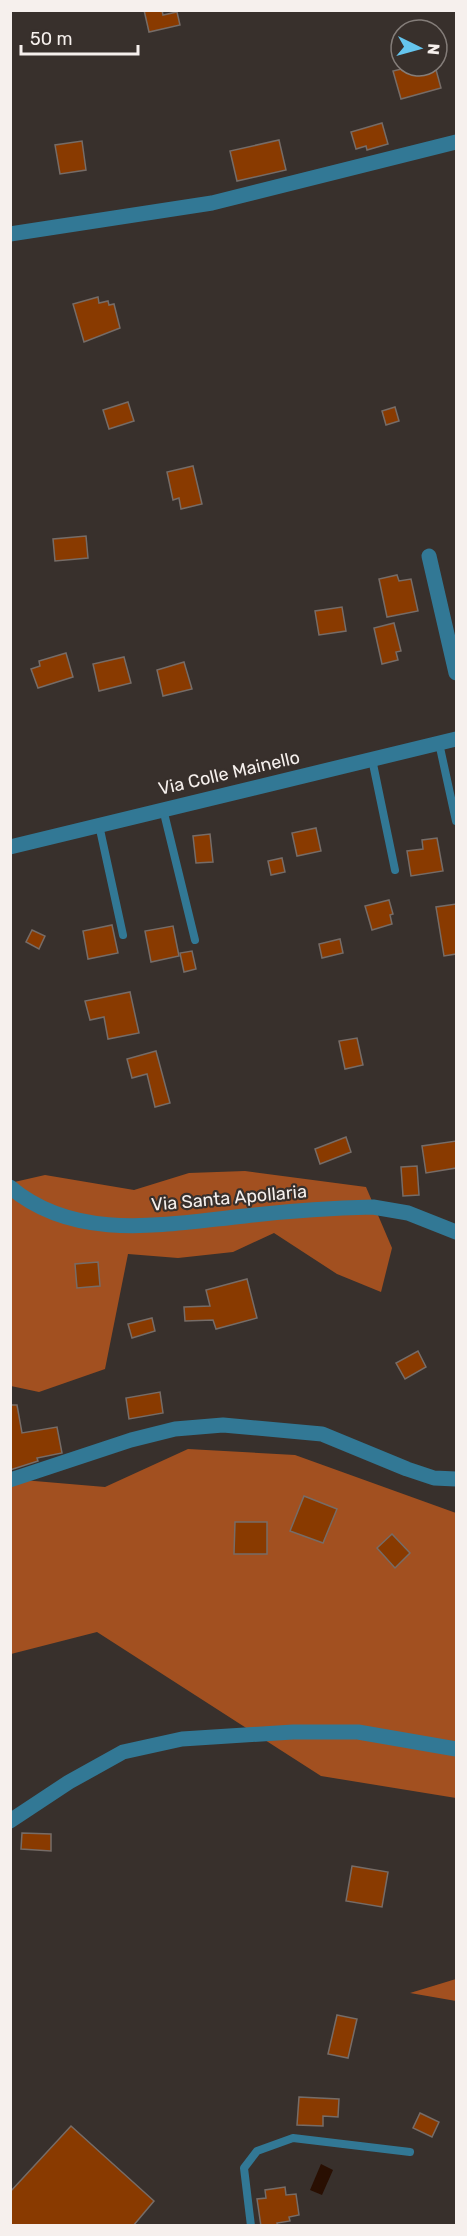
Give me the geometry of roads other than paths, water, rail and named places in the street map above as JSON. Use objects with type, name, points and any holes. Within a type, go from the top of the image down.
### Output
[{"type":"street","points":[[10,234],[212,203],[456,142]]},
{"type":"street","points":[[429,556],[456,673]]},
{"type":"street","name":"Via Colle Mainello","points":[[10,847],[456,738]]},
{"type":"street","name":"Via Santa Apollaria","points":[[10,1187],[47,1212],[91,1223],[156,1225],[373,1207],[408,1213],[456,1232]]},
{"type":"street","points":[[10,1480],[131,1440],[175,1429],[223,1425],[322,1434],[407,1469],[434,1478],[456,1479]]},
{"type":"street","points":[[10,1821],[69,1782],[123,1752],[182,1739],[293,1732],[358,1732],[456,1749]]},
{"type":"lane","points":[[439,743],[456,821]]},
{"type":"lane","points":[[372,759],[395,870]]},
{"type":"lane","points":[[163,809],[195,940]]},
{"type":"lane","points":[[99,824],[123,935]]},
{"type":"lane","points":[[251,2226],[244,2168],[250,2157],[272,2144],[293,2138],[410,2152]]}]
